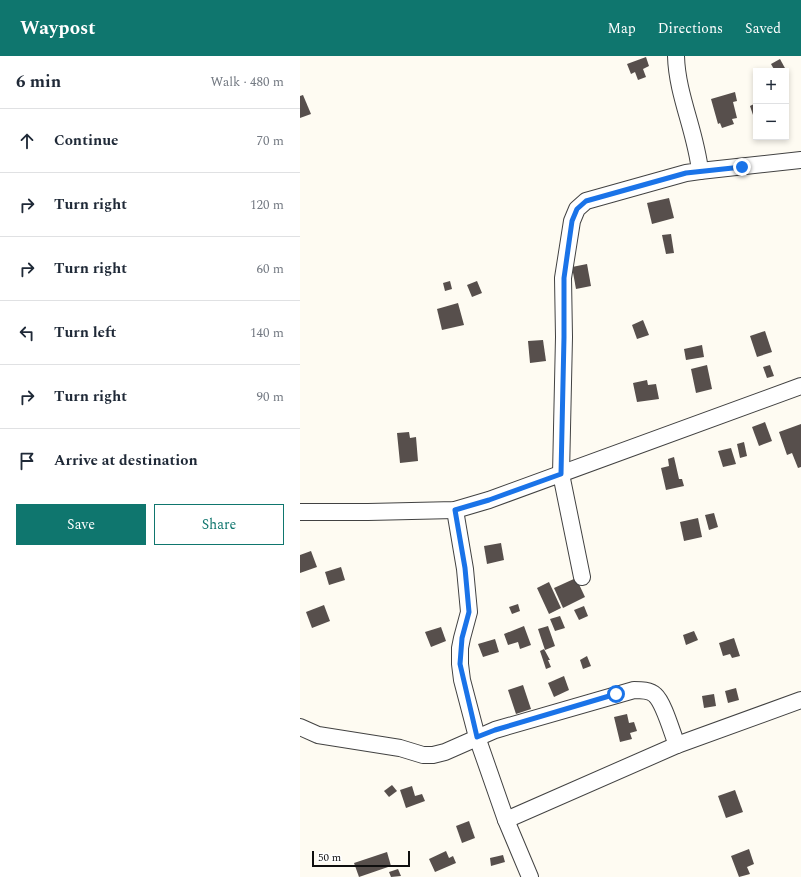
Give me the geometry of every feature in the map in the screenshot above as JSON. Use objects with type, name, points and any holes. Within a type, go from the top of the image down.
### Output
[{"type":"street","points":[[676,56],[676,73],[698,156],[700,171]]},
{"type":"street","points":[[582,577],[561,474],[564,278],[572,221],[577,209],[586,201],[679,175],[700,171],[801,160]]},
{"type":"street","points":[[300,512],[455,510],[489,500],[801,386]]},
{"type":"street","points":[[455,510],[465,568],[469,612],[462,638],[460,664],[477,737],[506,820],[530,877]]},
{"type":"street","points":[[300,727],[318,735],[400,748],[423,755],[433,755],[445,752],[495,730],[634,690],[645,691],[655,695],[661,702],[676,746]]},
{"type":"street","points":[[506,820],[676,746],[801,700]]},
{"type":"building","points":[[646,57],[649,66],[643,69],[646,77],[638,80],[635,72],[631,74],[627,64]]},
{"type":"building","points":[[780,59],[785,68],[773,68],[771,64]]},
{"type":"building","points":[[735,92],[737,101],[733,102],[737,118],[732,119],[734,124],[722,128],[720,123],[718,124],[711,99]]},
{"type":"building","points":[[303,95],[311,114],[300,118],[300,96]]},
{"type":"building","points":[[753,104],[753,115],[750,106]]},
{"type":"building","points":[[669,198],[674,218],[652,224],[647,203]]},
{"type":"building","points":[[671,234],[674,253],[666,254],[662,235]]},
{"type":"building","points":[[587,264],[591,286],[576,289],[572,267]]},
{"type":"building","points":[[450,281],[452,289],[445,291],[443,283]]},
{"type":"building","points":[[477,281],[482,293],[472,297],[467,285]]},
{"type":"building","points":[[458,303],[464,325],[442,330],[437,309]]},
{"type":"building","points":[[643,320],[649,335],[637,339],[632,325]]},
{"type":"building","points":[[765,331],[772,352],[757,357],[750,336]]},
{"type":"building","points":[[543,340],[546,361],[530,363],[528,341]]},
{"type":"building","points":[[702,345],[704,357],[686,360],[684,349]]},
{"type":"building","points":[[707,365],[712,389],[696,393],[691,369]]},
{"type":"building","points":[[770,365],[774,376],[767,378],[763,367]]},
{"type":"building","points":[[647,380],[648,385],[656,384],[659,399],[637,402],[633,383]]},
{"type":"building","points":[[765,422],[772,441],[759,446],[752,427]]},
{"type":"building","points":[[801,424],[801,467],[798,468],[792,453],[787,455],[779,432]]},
{"type":"building","points":[[409,432],[410,438],[416,437],[418,461],[400,463],[397,433]]},
{"type":"building","points":[[744,442],[747,456],[740,458],[737,444]]},
{"type":"building","points":[[731,448],[736,464],[723,467],[718,451]]},
{"type":"building","points":[[674,457],[679,479],[682,479],[684,486],[666,490],[661,468],[669,466],[668,459]]},
{"type":"building","points":[[714,513],[718,527],[709,530],[705,515]]},
{"type":"building","points":[[698,518],[702,537],[684,541],[680,522]]},
{"type":"building","points":[[501,543],[504,560],[487,564],[484,546]]},
{"type":"building","points":[[311,551],[317,567],[300,573],[300,555]]},
{"type":"building","points":[[341,567],[345,580],[329,585],[325,572]]},
{"type":"building","points":[[576,578],[585,597],[563,608],[554,588]]},
{"type":"building","points":[[549,582],[561,608],[549,614],[537,588]]},
{"type":"building","points":[[518,604],[520,611],[512,614],[509,607]]},
{"type":"building","points":[[324,605],[330,621],[312,628],[306,612]]},
{"type":"building","points":[[584,606],[588,616],[579,620],[574,610]]},
{"type":"building","points":[[560,616],[565,628],[555,631],[550,619]]},
{"type":"building","points":[[524,626],[531,645],[520,649],[518,642],[508,645],[504,634]]},
{"type":"building","points":[[548,626],[555,646],[545,650],[538,629]]},
{"type":"building","points":[[441,627],[446,641],[431,647],[425,632]]},
{"type":"building","points":[[694,631],[698,640],[686,645],[683,635]]},
{"type":"building","points":[[734,638],[740,656],[732,658],[730,654],[723,656],[719,643]]},
{"type":"building","points":[[495,639],[499,652],[483,657],[478,644]]},
{"type":"building","points":[[544,649],[550,660],[548,660],[551,667],[546,669],[540,651]]},
{"type":"building","points":[[587,656],[591,666],[583,669],[580,660]]},
{"type":"building","points":[[564,676],[569,690],[554,697],[548,683]]},
{"type":"building","points":[[523,685],[531,709],[516,714],[508,690]]},
{"type":"building","points":[[736,688],[739,700],[728,703],[725,691]]},
{"type":"building","points":[[714,694],[716,706],[704,708],[702,696]]},
{"type":"building","points":[[627,714],[629,723],[634,722],[637,731],[630,733],[632,739],[620,742],[614,717]]},
{"type":"building","points":[[392,785],[397,791],[389,797],[384,791]]},
{"type":"building","points":[[412,786],[415,796],[422,794],[425,801],[406,808],[400,790]]},
{"type":"building","points":[[735,790],[743,812],[726,818],[718,796]]},
{"type":"building","points":[[469,821],[475,838],[462,843],[456,826]]},
{"type":"building","points":[[749,849],[754,864],[747,867],[750,874],[739,877],[731,856]]},
{"type":"building","points":[[446,851],[449,858],[453,856],[456,863],[435,872],[429,859]]},
{"type":"building","points":[[387,852],[391,866],[359,877],[354,863]]},
{"type":"building","points":[[503,855],[505,862],[491,866],[490,858]]},
{"type":"building","points":[[398,869],[401,876],[391,877],[389,872]]},
{"type":"route","points":[[616,694],[495,730],[477,737],[462,680],[460,664],[460,648],[469,612],[465,568],[455,510],[489,500],[561,474],[564,278],[572,221],[577,209],[586,201],[686,173],[742,167]]}]
